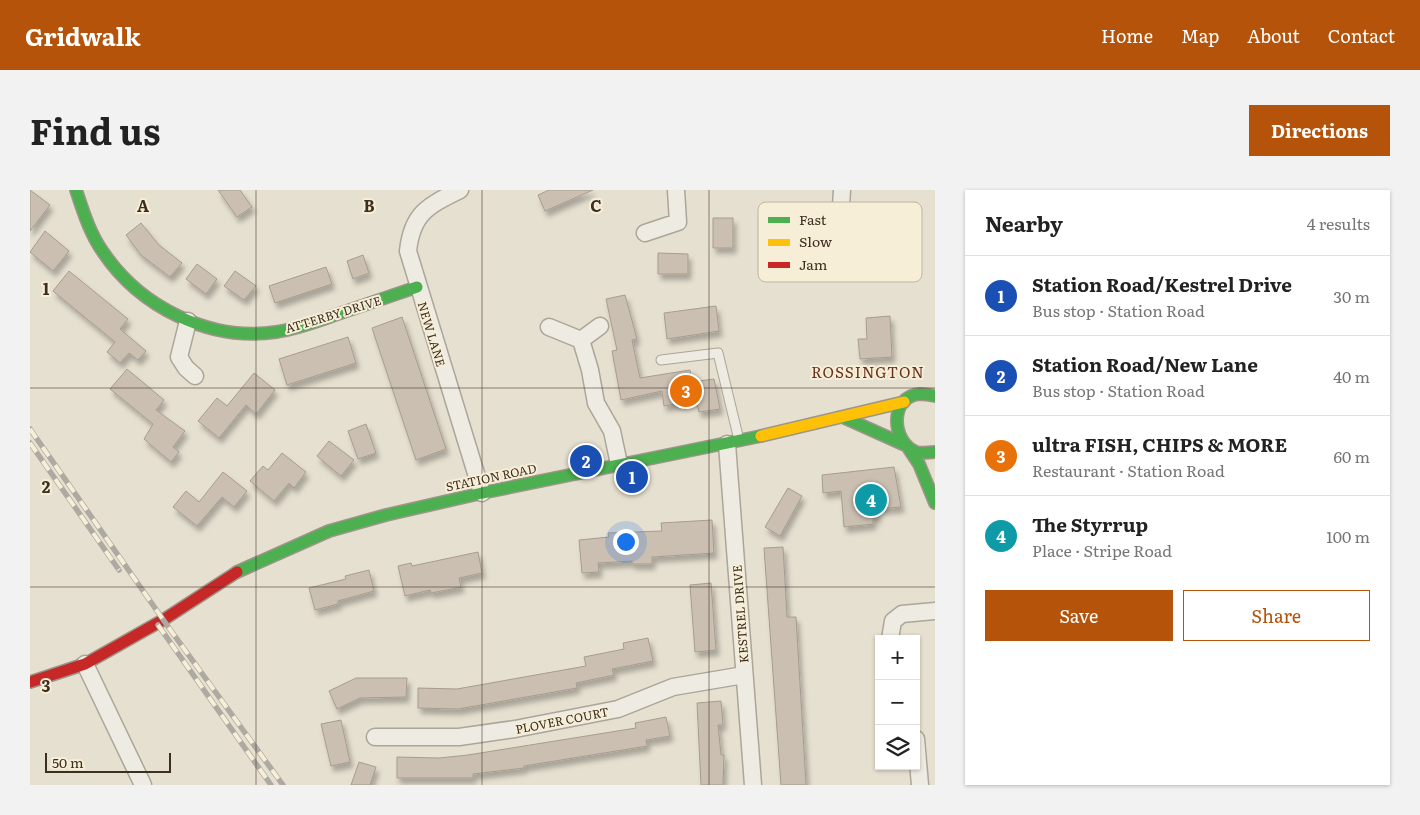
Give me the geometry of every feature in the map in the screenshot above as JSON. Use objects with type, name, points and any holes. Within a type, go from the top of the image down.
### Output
[{"type":"street","name":"ATTERBY DRIVE","points":[[76,190],[82,216],[111,267],[153,303],[204,327],[247,333],[270,333],[293,328],[417,287]]},
{"type":"street","points":[[645,233],[678,222],[676,190]]},
{"type":"street","name":"NEW LANE","points":[[456,192],[426,209],[415,221],[408,252],[417,287],[482,493]]},
{"type":"street","points":[[188,321],[179,356],[186,368],[195,376]]},
{"type":"street","points":[[581,340],[600,326]]},
{"type":"street","points":[[549,327],[581,340]]},
{"type":"street","points":[[581,340],[590,370],[596,403],[612,431],[619,464]]},
{"type":"street","name":"STATION ROAD","points":[[30,682],[85,664],[163,620],[244,567],[329,531],[482,493],[844,418],[904,402],[922,394],[935,392]]},
{"type":"street","points":[[922,394],[935,396]]},
{"type":"street","points":[[904,402],[896,415],[900,438],[919,464],[935,498]]},
{"type":"street","points":[[844,418],[924,454],[935,452]]},
{"type":"street","name":"KESTREL DRIVE","points":[[733,442],[744,675],[753,785]]},
{"type":"street","points":[[891,635],[894,621],[902,614],[935,610]]},
{"type":"street","points":[[85,664],[143,785]]},
{"type":"street","name":"PLOVER COURT","points":[[375,737],[459,736],[514,729],[618,710],[673,687],[744,675]]},
{"type":"street","points":[[919,770],[920,785]]},
{"type":"lane","points":[[661,360],[718,353],[733,442]]},
{"type":"building","points":[[30,190],[50,205],[30,231]]},
{"type":"building","points":[[218,190],[240,190],[252,207],[237,217]]},
{"type":"building","points":[[549,190],[593,190],[545,211],[538,195]]},
{"type":"building","points":[[713,218],[733,218],[733,248],[713,248]]},
{"type":"building","points":[[141,223],[159,245],[182,263],[170,277],[141,255],[126,235]]},
{"type":"building","points":[[45,231],[69,251],[53,271],[30,252]]},
{"type":"building","points":[[658,253],[688,254],[688,274],[658,274]]},
{"type":"building","points":[[363,255],[369,273],[353,279],[347,261]]},
{"type":"building","points":[[197,264],[217,279],[206,294],[186,279]]},
{"type":"building","points":[[326,267],[332,284],[275,303],[269,286]]},
{"type":"building","points":[[69,271],[128,319],[120,329],[146,351],[138,360],[129,353],[120,363],[107,352],[115,342],[53,291]]},
{"type":"building","points":[[235,271],[256,286],[244,300],[224,286]]},
{"type":"building","points":[[625,295],[637,339],[632,340],[640,378],[690,370],[692,382],[714,379],[720,409],[699,412],[696,400],[664,406],[662,391],[621,400],[612,351],[617,350],[606,299]]},
{"type":"building","points":[[716,306],[719,331],[667,339],[664,313]]},
{"type":"building","points":[[890,316],[892,357],[860,359],[858,339],[867,339],[866,318]]},
{"type":"building","points":[[402,317],[446,449],[416,460],[372,328]]},
{"type":"building","points":[[348,337],[356,363],[287,385],[279,359]]},
{"type":"building","points":[[127,369],[164,400],[156,410],[185,431],[173,447],[179,452],[171,462],[144,439],[153,424],[110,389]]},
{"type":"building","points":[[254,373],[275,390],[256,414],[246,405],[219,438],[198,421],[217,398],[227,406]]},
{"type":"building","points":[[366,424],[376,453],[358,459],[348,431]]},
{"type":"building","points":[[329,441],[354,460],[341,476],[317,456]]},
{"type":"building","points":[[282,453],[306,472],[294,488],[289,483],[274,501],[250,481],[263,466],[268,470]]},
{"type":"building","points":[[894,467],[901,507],[877,509],[878,517],[873,517],[873,524],[844,527],[841,491],[823,493],[822,475]]},
{"type":"building","points":[[223,472],[247,491],[234,507],[222,497],[197,526],[173,507],[186,491],[199,502]]},
{"type":"building","points":[[788,488],[802,496],[780,536],[765,527]]},
{"type":"building","points":[[712,520],[714,553],[652,557],[652,564],[632,564],[632,561],[598,563],[599,572],[582,573],[579,540],[609,537],[608,533],[662,531],[661,523]]},
{"type":"building","points":[[783,547],[787,617],[796,617],[806,785],[781,785],[764,548]]},
{"type":"building","points":[[478,552],[482,573],[459,578],[461,587],[431,593],[430,590],[405,596],[398,566],[411,563],[412,566]]},
{"type":"building","points":[[369,570],[374,591],[338,601],[338,604],[315,610],[309,588],[346,579],[345,576]]},
{"type":"building","points":[[711,583],[716,650],[695,652],[690,585]]},
{"type":"building","points":[[648,638],[653,661],[612,669],[614,675],[576,683],[577,688],[458,709],[418,708],[418,688],[457,689],[586,666],[584,657],[624,649],[623,643]]},
{"type":"building","points":[[356,678],[407,678],[406,697],[360,698],[337,709],[329,691]]},
{"type":"building","points":[[721,701],[723,725],[718,725],[721,755],[724,755],[723,785],[701,785],[697,703]]},
{"type":"building","points":[[666,717],[670,736],[646,740],[647,746],[524,766],[524,768],[473,774],[473,778],[397,778],[397,757],[439,758],[468,755],[636,728],[635,723]]},
{"type":"building","points":[[341,720],[350,762],[331,766],[321,724]]},
{"type":"building","points":[[359,762],[376,767],[370,785],[351,785]]},
{"type":"railway","points":[[30,429],[169,628],[283,785]]},
{"type":"railway","points":[[30,443],[119,570]]},
{"type":"railway","points":[[158,625],[271,785]]},
{"type":"traffic: fast","points":[[76,190],[94,238],[118,272],[136,289],[157,304],[202,326],[251,334],[284,331],[417,287]]},
{"type":"traffic: fast","points":[[935,396],[920,394],[910,397],[903,402],[897,420],[898,430],[908,447],[918,453],[935,452]]},
{"type":"traffic: fast","points":[[845,418],[905,445]]},
{"type":"traffic: fast","points":[[237,572],[329,531],[386,515],[482,493],[761,436]]},
{"type":"traffic: fast","points":[[909,449],[919,464],[935,503]]},
{"type":"traffic: slow","points":[[761,436],[904,402]]},
{"type":"traffic: jam","points":[[30,682],[85,664],[163,620],[237,572]]},
{"type":"place","name":"ultra FISH, CHIPS & MORE","points":[[686,391]]},
{"type":"place","name":"Station Road/New Lane","points":[[586,461]]},
{"type":"place","name":"Station Road/Kestrel Drive","points":[[632,477]]},
{"type":"place","name":"The Styrrup","points":[[871,500]]},
{"type":"district","name":"ROSSINGTON","points":[[868,371]]}]
